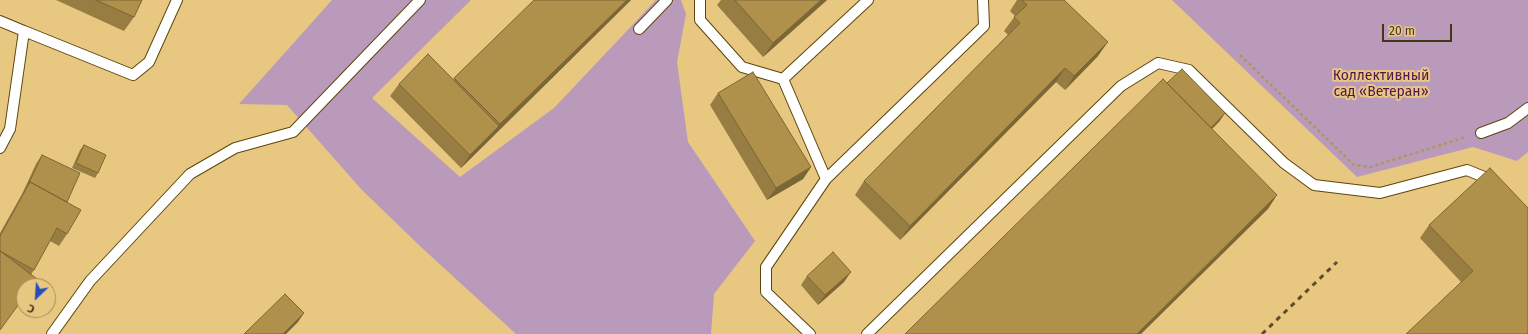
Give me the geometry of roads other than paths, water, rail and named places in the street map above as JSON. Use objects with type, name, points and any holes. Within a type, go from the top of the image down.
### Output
[{"type":"lane","points":[[0,21],[133,75],[149,62],[177,0]]},
{"type":"lane","points":[[52,334],[90,281],[190,174],[234,148],[292,132],[420,0]]},
{"type":"lane","points":[[640,29],[667,0]]},
{"type":"lane","points":[[700,0],[700,20],[742,66],[783,79],[826,179]]},
{"type":"lane","points":[[783,79],[868,0]]},
{"type":"lane","points":[[810,334],[766,292],[766,267],[826,179],[984,26],[982,0]]},
{"type":"lane","points":[[0,148],[10,129],[24,32]]},
{"type":"lane","points":[[867,334],[1121,86],[1158,63],[1189,70],[1284,163],[1314,185],[1380,193],[1467,170],[1504,184]]},
{"type":"lane","points":[[1481,133],[1508,123],[1528,108]]},
{"type":"railway","points":[[1262,334],[1337,262]]},
{"type":"park label","name":"Коллективный сад «Ветеран»","points":[[1381,84]]}]
